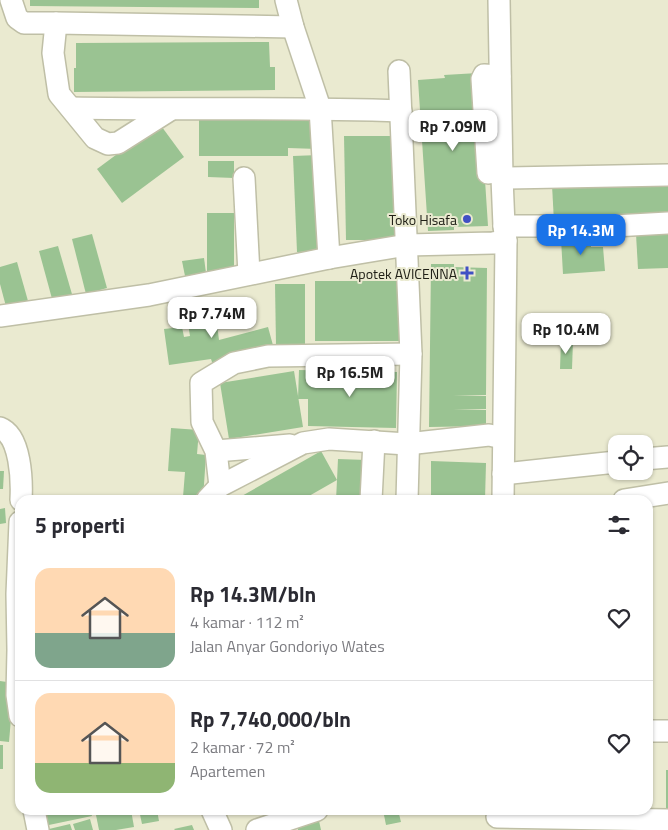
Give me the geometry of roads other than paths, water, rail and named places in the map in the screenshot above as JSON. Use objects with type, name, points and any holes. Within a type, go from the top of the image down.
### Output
[{"type":"street","points":[[11,0],[17,18],[24,23],[292,27]]},
{"type":"street","points":[[286,0],[292,27],[320,108],[329,258]]},
{"type":"street","points":[[499,0],[502,178],[496,436],[503,474],[503,495]]},
{"type":"street","points":[[56,23],[53,53],[59,94],[95,138],[108,144],[118,143],[170,110]]},
{"type":"street","points":[[399,71],[411,354],[407,495]]},
{"type":"street","points":[[500,76],[484,75],[482,78],[501,237]]},
{"type":"street","points":[[71,108],[170,110],[320,108],[401,111]]},
{"type":"street","points":[[502,178],[668,175]]},
{"type":"street","points":[[244,178],[249,274]]},
{"type":"street","points":[[0,316],[149,295],[329,258],[407,245],[614,226],[668,223]]},
{"type":"street","points":[[214,493],[216,452],[202,422],[201,383],[234,364],[268,356],[411,354]]},
{"type":"street","points":[[0,428],[5,430],[16,449],[22,495]]},
{"type":"street","points":[[216,452],[329,439],[407,444],[496,436]]},
{"type":"street","points":[[371,495],[374,441]]},
{"type":"street","points":[[214,493],[303,443]]},
{"type":"street","points":[[653,458],[668,457]]},
{"type":"street","points":[[503,474],[608,463]]},
{"type":"street","points":[[653,495],[668,493]]},
{"type":"street","points":[[653,731],[668,731]]},
{"type":"street","points":[[35,815],[38,830]]},
{"type":"street","points":[[214,815],[221,830]]},
{"type":"street","points":[[257,830],[303,815]]},
{"type":"street","points":[[497,819],[668,820]]},
{"type":"place","name":"Toko Hisafa","points":[[467,219]]},
{"type":"place","name":"Apotek AVICENNA","points":[[467,273]]}]
